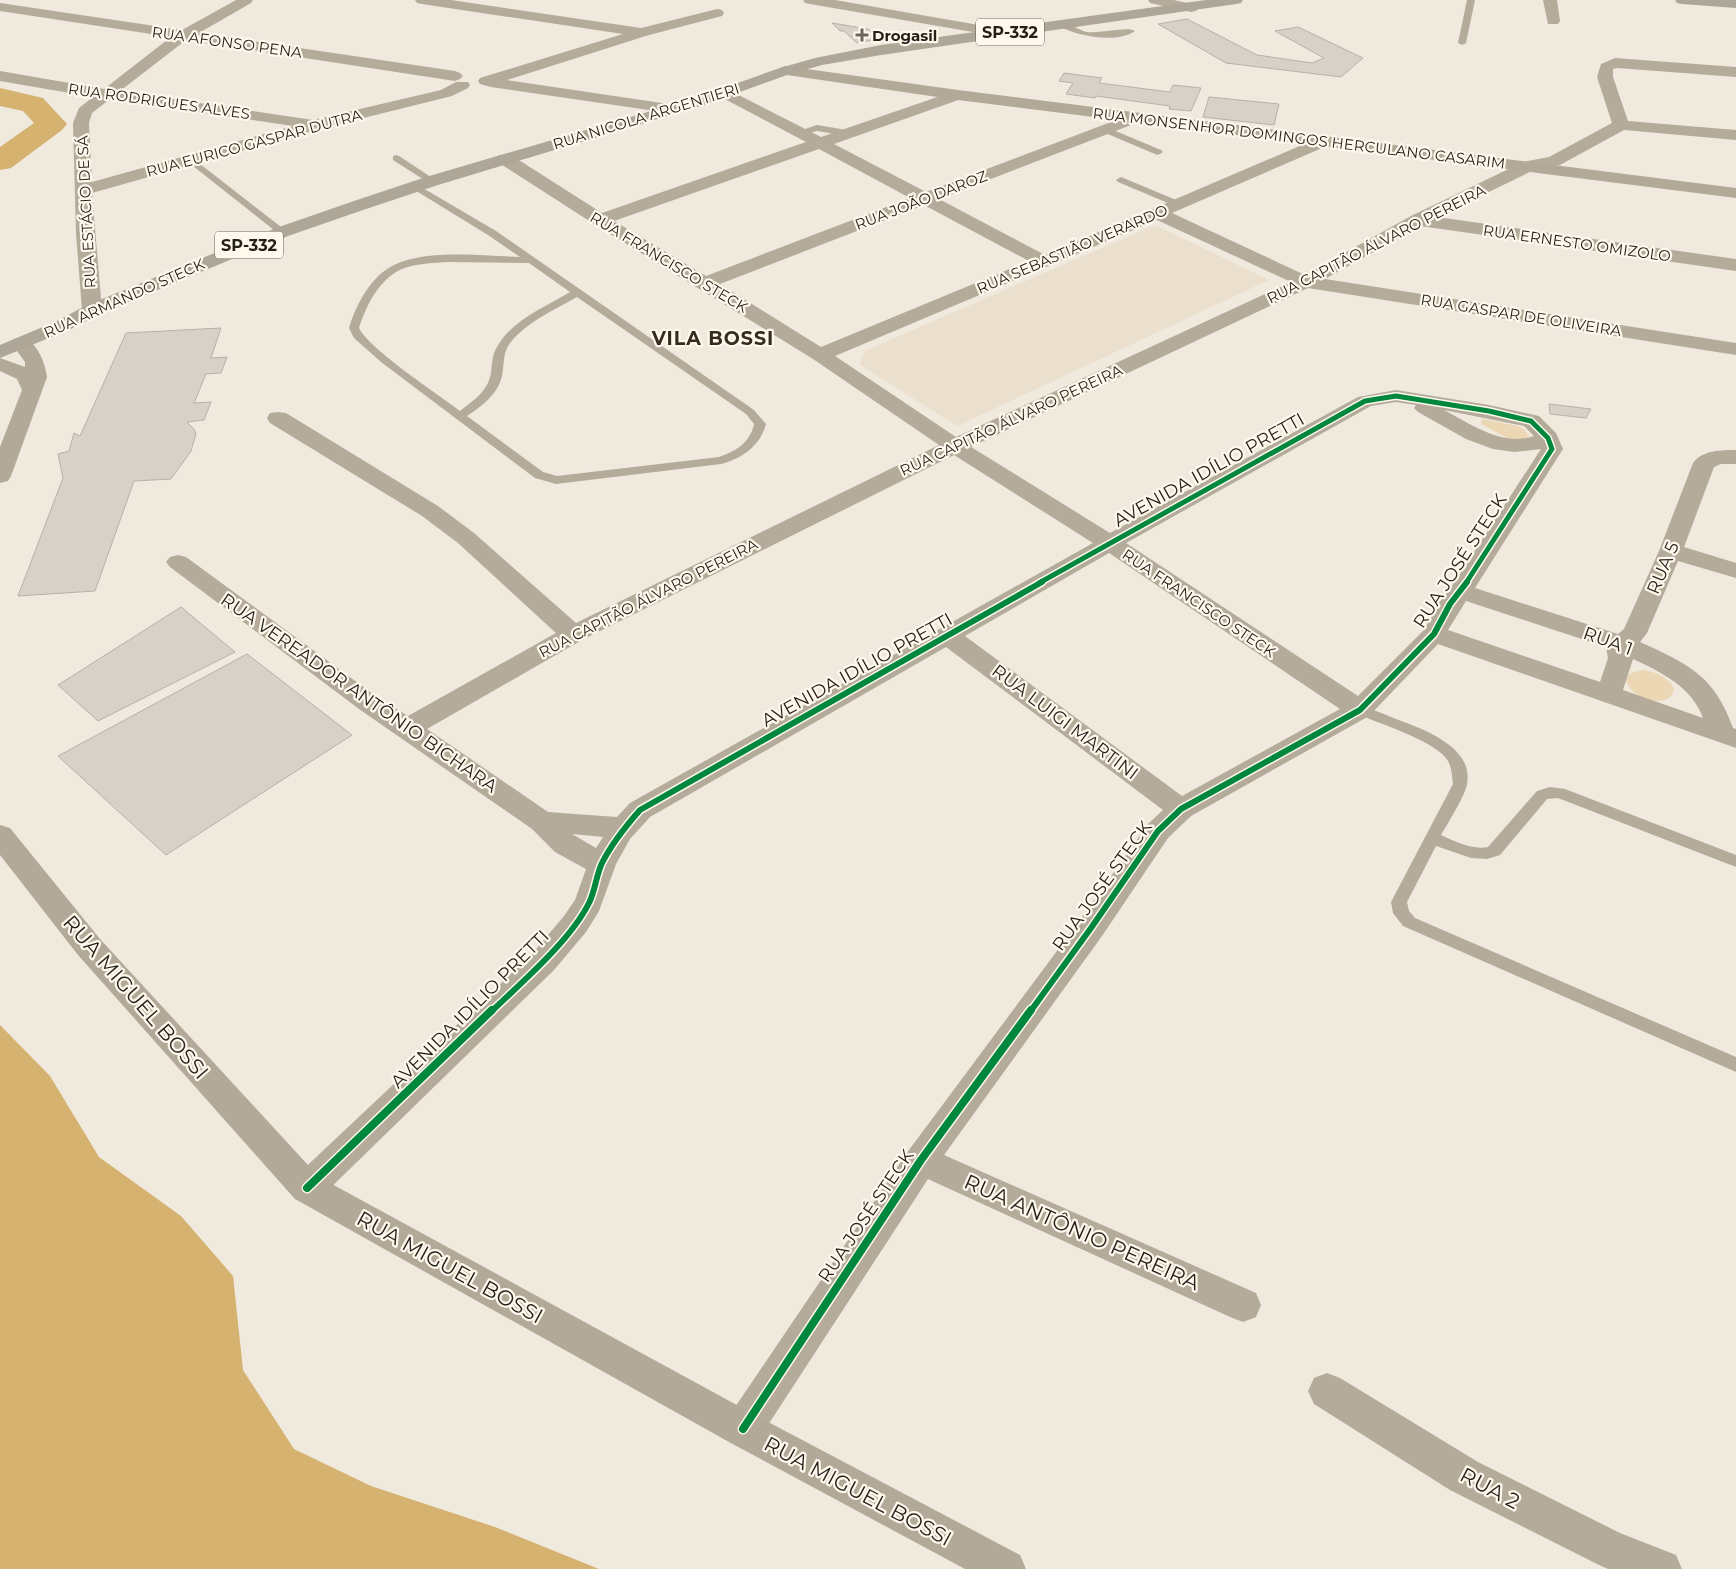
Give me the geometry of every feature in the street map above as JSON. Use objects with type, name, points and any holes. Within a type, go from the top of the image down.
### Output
[{"type":"main road","name":"SP-332","points":[[785,71],[820,60],[902,41],[1002,33],[1236,0]]},
{"type":"main road","points":[[1682,0],[1736,4]]},
{"type":"main road","name":"RUA MONSENHOR DOMINGOS HERCULANO CASARIM","points":[[820,60],[863,82]]},
{"type":"main road","name":"RUA MONSENHOR DOMINGOS HERCULANO CASARIM","points":[[785,71],[958,95],[1736,193]]},
{"type":"main road","name":"RUA NICOLA ARGENTIERI","points":[[505,159],[676,109],[785,71]]},
{"type":"main road","name":"RUA ARMANDO STECK","points":[[0,352],[64,325],[92,310],[282,232],[505,159]]},
{"type":"main road","points":[[0,476],[37,377],[36,362],[21,343]]},
{"type":"main road","points":[[0,364],[26,375],[32,390]]},
{"type":"main road","name":"RUA MIGUEL BOSSI","points":[[0,835],[89,948],[307,1188],[743,1429],[1006,1569]]},
{"type":"street","name":"RUA ESTÁCIO DE SÁ","points":[[92,310],[84,233],[81,122],[85,112],[105,94],[182,36],[246,0]]},
{"type":"street","points":[[422,0],[644,32]]},
{"type":"street","points":[[810,0],[1002,33]]},
{"type":"street","points":[[1155,0],[1190,8]]},
{"type":"street","points":[[1550,0],[1553,21]]},
{"type":"street","name":"RUA AFONSO PENA","points":[[0,7],[465,81],[514,85],[676,109]]},
{"type":"street","name":"RUA EURICO GASPAR DUTRA","points":[[84,190],[318,124],[446,93],[465,81],[532,66],[644,32],[717,14]]},
{"type":"street","points":[[1736,72],[1625,64],[1606,67],[1605,78],[1620,125],[1736,135]]},
{"type":"street","name":"RUA EURICO GASPAR DUTRA","points":[[514,85],[532,66]]},
{"type":"street","name":"RUA RODRIGUES ALVES","points":[[0,76],[105,94],[318,124]]},
{"type":"street","points":[[725,93],[817,144],[1044,262]]},
{"type":"street","points":[[600,220],[958,95]]},
{"type":"street","name":"RUA JOÃO DAROZ","points":[[705,283],[1138,117]]},
{"type":"street","name":"RUA CAPITÃO ÁLVARO PEREIRA","points":[[407,728],[573,634],[955,446],[1306,282],[1417,220],[1529,166],[1554,161],[1568,151],[1620,125]]},
{"type":"street","name":"RUA SEBASTIÃO VERARDO","points":[[820,355],[1044,262],[1323,141]]},
{"type":"street","name":"RUA FRANCISCO STECK","points":[[505,159],[600,220],[820,355],[955,446],[1110,543],[1360,710]]},
{"type":"street","name":"RUA GASPAR DE OLIVEIRA","points":[[1157,213],[1306,282],[1736,349]]},
{"type":"street","name":"RUA ERNESTO OMIZOLO","points":[[1417,220],[1736,265]]},
{"type":"street","points":[[1396,396],[1427,409],[1489,440],[1504,445],[1524,446],[1548,438]]},
{"type":"street","name":"AVENIDA IDÍLIO PRETTI","points":[[307,1188],[543,962],[575,924],[589,903],[602,864],[623,828],[640,810],[1110,543],[1360,404],[1376,398],[1396,396],[1471,408],[1531,421],[1548,438]]},
{"type":"street","points":[[1457,424],[1458,414],[1471,408]]},
{"type":"street","points":[[278,418],[430,510],[466,538],[573,634]]},
{"type":"street","name":"RUA JOSÉ STECK","points":[[743,1429],[921,1160],[1091,928],[1158,831],[1181,809],[1360,710],[1434,634],[1450,604],[1461,591],[1552,449],[1548,438]]},
{"type":"street","points":[[1489,440],[1520,462],[1530,481]]},
{"type":"street","name":"RUA 5","points":[[1618,642],[1628,639],[1635,633],[1671,551],[1704,463],[1718,457],[1736,457]]},
{"type":"street","points":[[1671,551],[1736,571]]},
{"type":"street","name":"RUA VEREADOR ANTÔNIO BICHARA","points":[[178,562],[368,703],[542,822],[565,845],[602,864]]},
{"type":"street","name":"RUA 1","points":[[1461,591],[1618,642],[1674,668],[1702,691],[1729,737]]},
{"type":"street","name":"RUA 1","points":[[1434,634],[1729,737]]},
{"type":"street","name":"RUA LUIGI MARTINI","points":[[948,636],[1181,809]]},
{"type":"street","points":[[1609,695],[1621,658],[1618,642]]},
{"type":"street","name":"RUA VEREADOR ANTÔNIO BICHARA","points":[[542,822],[601,828],[623,828]]},
{"type":"street","name":"RUA ANTÔNIO PEREIRA","points":[[921,1160],[1244,1305]]},
{"type":"street","name":"RUA 2","points":[[1327,1391],[1464,1476],[1611,1550],[1662,1569]]},
{"type":"lane","points":[[1462,43],[1471,0]]},
{"type":"lane","points":[[1063,25],[1078,33],[1100,36],[1131,31]]},
{"type":"lane","points":[[798,133],[817,128],[847,133]]},
{"type":"lane","points":[[1106,130],[1158,152]]},
{"type":"lane","points":[[396,158],[424,184],[492,233],[578,292],[750,412],[760,424],[758,434],[748,447],[736,455],[721,460],[576,479],[556,480],[539,475],[384,360],[358,336],[354,328],[360,308],[382,278],[398,267],[418,261],[449,259],[531,260]]},
{"type":"lane","points":[[191,160],[282,232]]},
{"type":"lane","points":[[1121,180],[1178,204]]},
{"type":"lane","points":[[460,416],[480,401],[495,382],[498,360],[504,344],[526,323],[578,292]]},
{"type":"lane","points":[[1360,710],[1432,741],[1451,754],[1459,768],[1460,784],[1399,902],[1401,913],[1409,922],[1736,1065]]},
{"type":"lane","points":[[1432,838],[1486,855],[1494,851],[1542,795],[1550,792],[1560,793],[1736,860]]},
{"type":"shaded area","points":[[1155,225],[1269,280],[957,426],[860,365],[864,351]]},
{"type":"shaded area","points":[[1482,419],[1518,426],[1525,430],[1529,437],[1526,441],[1513,441],[1481,424]]},
{"type":"shaded area","points":[[1645,670],[1658,674],[1669,681],[1674,689],[1671,696],[1666,700],[1658,701],[1641,697],[1634,692],[1626,679],[1632,673]]},
{"type":"shaded area","points":[[0,1025],[50,1076],[99,1157],[181,1216],[233,1276],[243,1370],[294,1449],[371,1486],[495,1527],[599,1569],[0,1569]]},
{"type":"building","points":[[1187,19],[1257,55],[1312,63],[1324,58],[1275,31],[1298,27],[1363,58],[1341,77],[1226,63],[1158,24]]},
{"type":"building","name":"Drogasil","points":[[832,23],[868,29],[879,39],[857,43]]},
{"type":"building","points":[[1064,73],[1102,78],[1099,83],[1170,92],[1173,85],[1201,88],[1191,111],[1169,109],[1170,106],[1066,94],[1073,83],[1059,81]]},
{"type":"building","points":[[1209,97],[1279,104],[1274,125],[1203,117]]},
{"type":"building","points":[[221,328],[211,358],[227,357],[221,373],[206,374],[194,403],[211,402],[204,420],[187,422],[196,434],[191,451],[171,479],[134,481],[95,591],[18,596],[63,478],[58,454],[69,451],[74,433],[80,436],[126,333]]},
{"type":"building","points":[[1549,404],[1591,409],[1586,418],[1550,414]]},
{"type":"building","points":[[181,607],[235,652],[98,721],[58,685]]},
{"type":"building","points":[[247,654],[352,735],[166,855],[58,756]]},
{"type":"waterway","points":[[0,97],[33,104],[52,124],[0,161]]},
{"type":"cycle path","points":[[307,1188],[543,962],[575,924],[589,903],[602,864],[620,832],[640,810],[1110,543],[1365,401],[1396,396],[1489,411],[1531,421],[1548,438],[1552,449],[1461,591],[1450,604],[1434,634],[1360,710],[1181,809],[1158,831],[1091,928],[921,1160],[743,1429]]},
{"type":"place","name":"Drogasil","points":[[862,35]]},
{"type":"district","name":"VILA BOSSI","points":[[713,338]]}]
